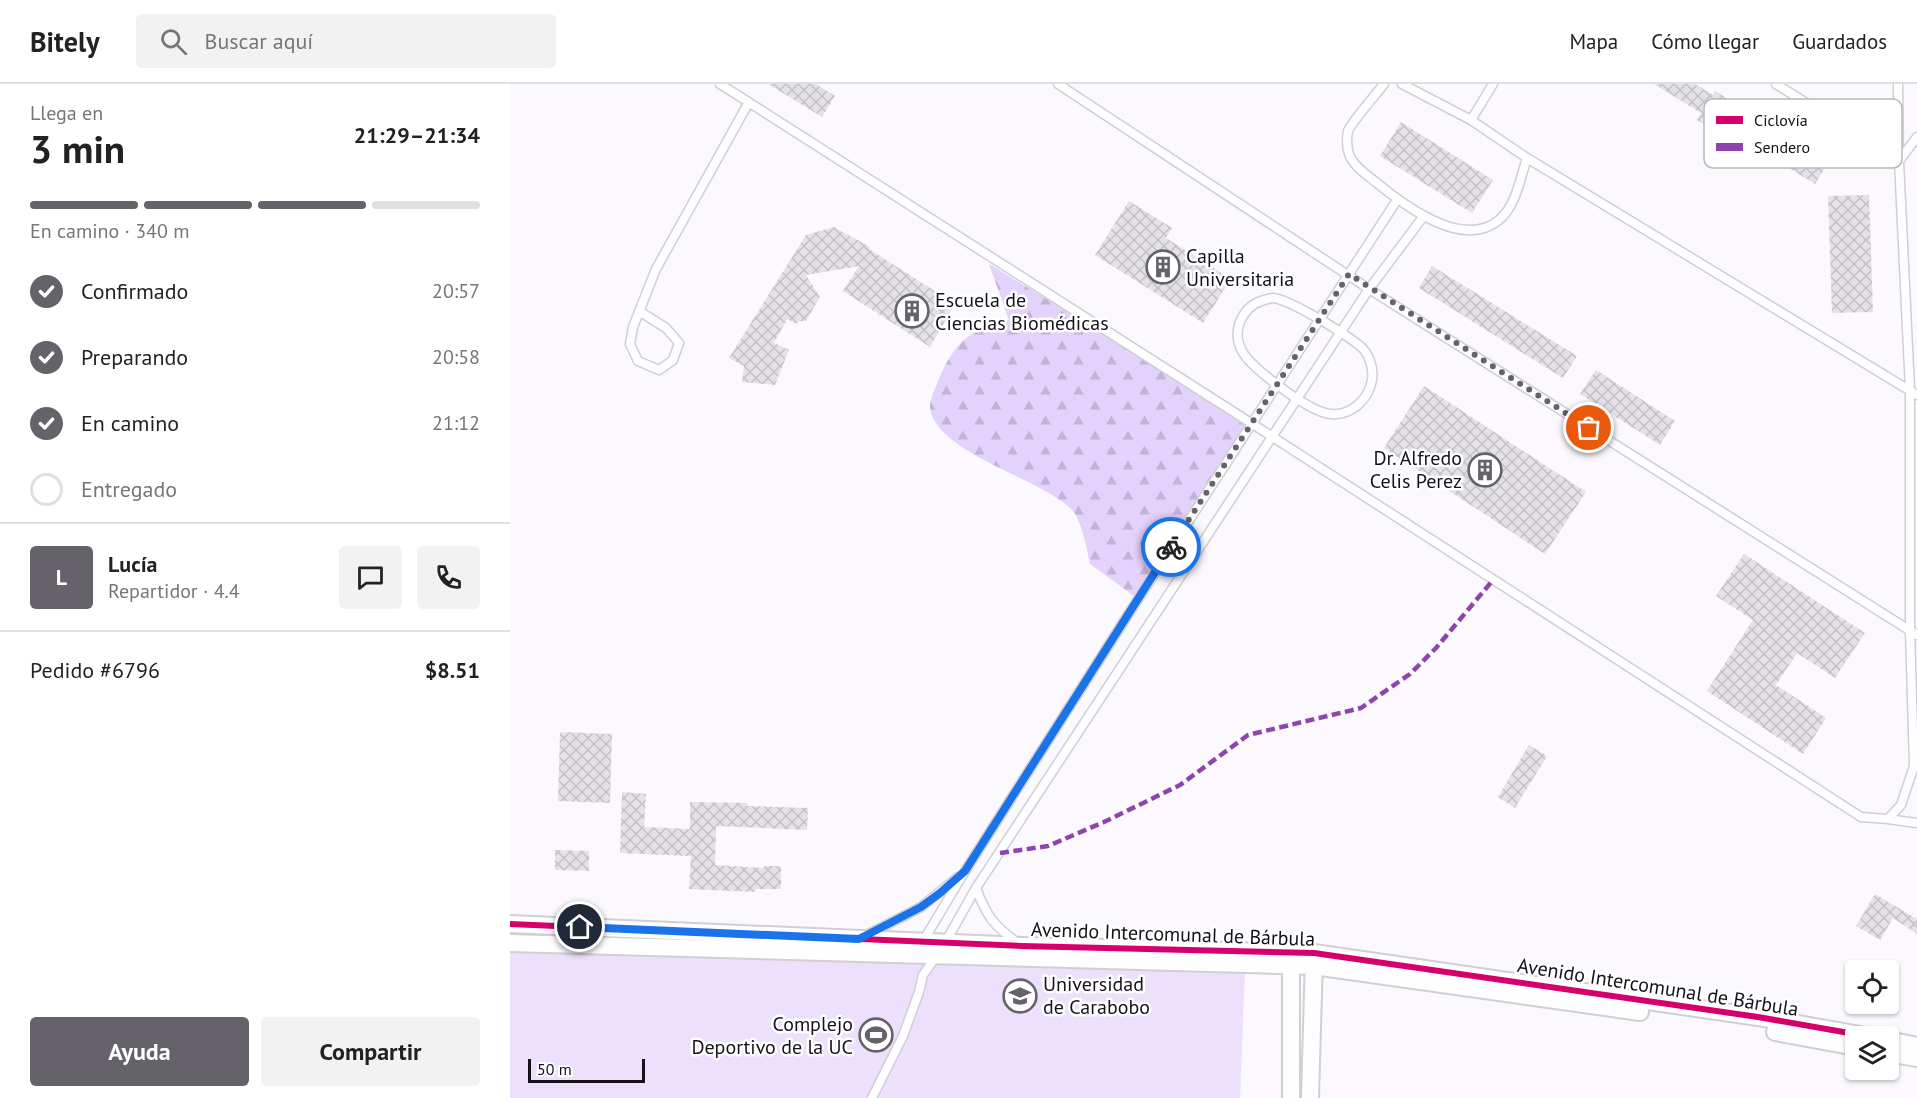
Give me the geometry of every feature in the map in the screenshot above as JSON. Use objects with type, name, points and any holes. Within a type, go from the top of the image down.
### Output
[{"type":"street","name":"Avenido Intercomunal de Bárbula","points":[[510,924],[859,939],[941,950],[1314,959],[1758,1017],[1845,1032]]},
{"type":"street","name":"Avenido Intercomunal de Bárbula","points":[[510,943],[920,948]]},
{"type":"street","name":"Avenido Intercomunal de Bárbula","points":[[941,950],[1022,946],[1292,959]]},
{"type":"street","points":[[1291,1098],[1292,959]]},
{"type":"street","name":"Avenido Intercomunal de Bárbula","points":[[1314,959],[1748,1027],[1845,1045]]},
{"type":"street","points":[[1310,1098],[1314,959]]},
{"type":"street","points":[[1899,1042],[1917,1046]]},
{"type":"street","points":[[1899,1055],[1917,1058]]},
{"type":"lane","points":[[720,84],[1861,817],[1917,823]]},
{"type":"lane","points":[[1058,84],[1369,289],[1914,632]]},
{"type":"lane","points":[[1384,84],[1348,131],[1347,151],[1358,168],[1397,200],[1423,217],[1456,228],[1478,231],[1499,220],[1513,201],[1527,158]]},
{"type":"lane","points":[[1402,84],[1471,120],[1527,158],[1914,392]]},
{"type":"lane","points":[[1471,120],[1493,84]]},
{"type":"lane","points":[[1776,84],[1800,99]]},
{"type":"lane","points":[[1898,84],[1898,99]]},
{"type":"lane","points":[[639,311],[666,328],[679,343],[674,360],[658,370],[638,361],[630,344],[633,327],[639,311],[656,269],[749,102]]},
{"type":"lane","points":[[1902,157],[1917,137]]},
{"type":"lane","points":[[1888,819],[1901,805],[1914,766],[1914,392],[1899,168]]},
{"type":"lane","points":[[872,1098],[903,1036],[919,992],[923,975],[920,948],[965,871],[1276,384],[1397,200]]},
{"type":"lane","points":[[923,975],[941,950],[976,888],[1297,397],[1369,289],[1423,217]]},
{"type":"lane","points":[[1273,298],[1289,302],[1318,320],[1362,347],[1371,361],[1372,378],[1363,400],[1348,411],[1321,412],[1276,384],[1241,350],[1238,331],[1244,314],[1257,302],[1273,298]]},
{"type":"lane","points":[[1914,632],[1917,621]]},
{"type":"lane","points":[[859,939],[921,907],[965,871]]},
{"type":"lane","points":[[976,888],[985,913],[1004,933],[1022,946]]},
{"type":"green space","points":[[989,264],[1251,423],[1138,599],[1090,564],[1082,529],[1073,511],[1059,499],[968,451],[948,437],[935,422],[930,405],[933,393],[954,352],[967,337],[1009,320]]},
{"type":"shaded area","name":"Complejo Deportivo de la UC","points":[[510,950],[1041,967],[1172,965],[1245,972],[1240,1098],[510,1098]]},
{"type":"building","points":[[768,84],[816,84],[835,96],[822,117]]},
{"type":"building","points":[[1654,84],[1695,84],[1713,95],[1715,91],[1728,99],[1704,99],[1704,124],[1697,120],[1701,113]]},
{"type":"building","points":[[1401,122],[1493,180],[1472,213],[1380,156]]},
{"type":"building","points":[[1789,168],[1825,168],[1815,184]]},
{"type":"building","points":[[1869,195],[1873,312],[1832,313],[1828,196]]},
{"type":"building","name":"Capilla Universitaria","points":[[1129,201],[1172,228],[1166,238],[1231,279],[1203,323],[1095,255]]},
{"type":"building","name":"Escuela de Ciencias Biomédicas","points":[[834,227],[870,247],[869,249],[955,304],[930,347],[843,291],[859,266],[806,275],[820,297],[806,321],[799,321],[796,324],[787,319],[774,343],[789,350],[775,385],[742,382],[744,366],[729,358],[806,235]]},
{"type":"building","points":[[1432,266],[1577,356],[1563,378],[1419,288]]},
{"type":"building","points":[[1596,370],[1675,421],[1660,445],[1580,394]]},
{"type":"building","name":"Dr. Alfredo Celis Perez","points":[[1424,386],[1586,492],[1545,554],[1384,448]]},
{"type":"building","points":[[1744,554],[1865,633],[1835,678],[1797,653],[1776,685],[1826,718],[1803,754],[1707,691],[1753,620],[1716,596]]},
{"type":"building","points":[[560,732],[612,734],[610,803],[558,801]]},
{"type":"building","points":[[1529,745],[1547,756],[1515,808],[1498,797]]},
{"type":"building","points":[[622,792],[646,794],[644,827],[690,829],[690,802],[747,803],[747,806],[808,808],[807,830],[716,826],[715,865],[764,868],[764,866],[781,866],[781,889],[756,889],[755,892],[689,889],[691,856],[620,853]]},
{"type":"building","points":[[555,850],[589,851],[589,871],[555,870]]},
{"type":"building","points":[[1875,894],[1917,919],[1917,934],[1893,918],[1880,940],[1856,926]]},
{"type":"marked path","points":[[1000,853],[1048,846],[1104,822],[1180,785],[1248,735],[1361,708],[1410,674],[1436,648],[1493,580]]},
{"type":"cycle path","points":[[510,924],[1022,946],[1314,953],[1758,1017],[1845,1032]]},
{"type":"way so far","points":[[1171,547],[1349,274],[1369,289],[1589,428]]},
{"type":"place","name":"Capilla Universitaria","points":[[1163,267]]},
{"type":"place","name":"Escuela de Ciencias Biomédicas","points":[[912,311]]},
{"type":"place","name":"Dr. Alfredo Celis Perez","points":[[1485,470]]},
{"type":"place","name":"Universidad de Carabobo","points":[[1020,996]]},
{"type":"place","name":"Complejo Deportivo de la UC","points":[[876,1035]]},
{"type":"route","points":[[580,927],[859,939],[921,907],[965,871],[1171,547]]}]
